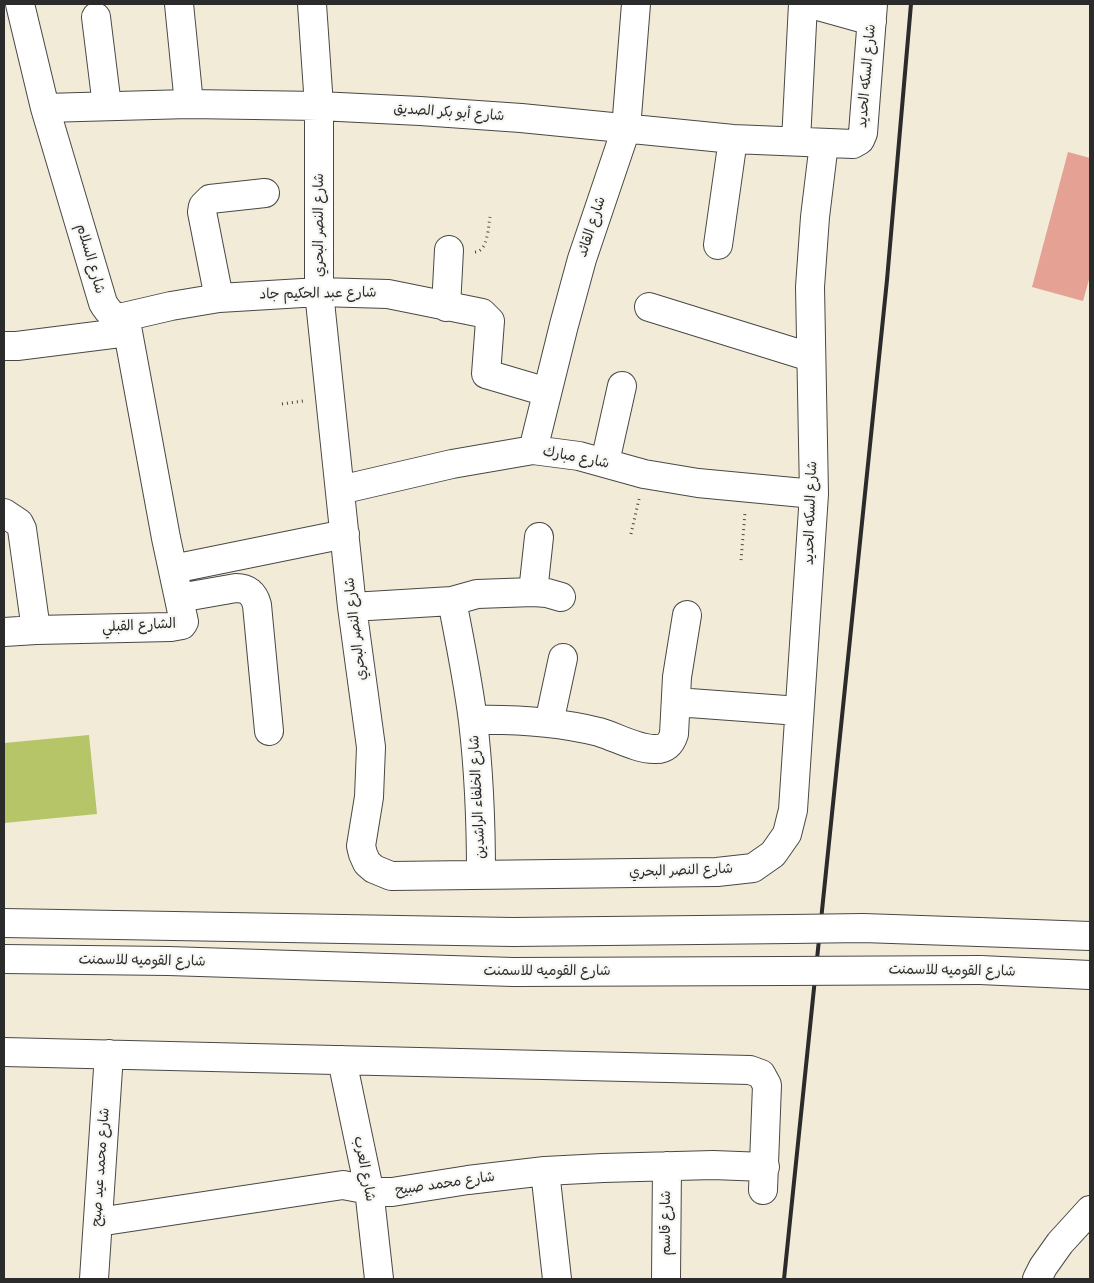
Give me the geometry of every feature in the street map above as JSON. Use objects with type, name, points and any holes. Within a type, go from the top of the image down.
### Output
[{"type":"street","name":"شارع السلام","points":[[20,4],[45,108],[103,303],[122,326],[179,598]]},
{"type":"street","points":[[179,4],[189,104]]},
{"type":"street","name":"شارع النصر البحري","points":[[312,4],[319,106],[320,292],[352,607],[370,747],[369,797],[361,846],[363,854],[374,869],[391,876],[717,872],[753,868]]},
{"type":"street","name":"شارع القائد","points":[[533,450],[582,259],[626,129],[636,4]]},
{"type":"street","points":[[796,141],[803,4]]},
{"type":"street","points":[[811,4],[873,12]]},
{"type":"street","name":"شارع السكه الحديد","points":[[853,144],[860,140],[863,133],[873,12]]},
{"type":"street","points":[[96,18],[107,106]]},
{"type":"street","name":"شارع أبو بكر الصديق","points":[[45,108],[189,104],[319,106],[503,117],[733,139],[853,144]]},
{"type":"street","points":[[718,245],[733,139]]},
{"type":"street","name":"شارع السكه الحديد","points":[[753,868],[773,854],[786,834],[793,810],[814,494],[810,357],[811,270],[824,143]]},
{"type":"street","points":[[219,298],[202,212],[203,206],[210,199],[265,193]]},
{"type":"street","points":[[446,307],[449,250]]},
{"type":"street","name":"شارع عبد الحكيم جاد","points":[[4,346],[18,346],[122,326],[171,306],[219,298],[320,292],[388,294],[482,313],[490,321],[485,372],[488,376],[547,392]]},
{"type":"street","points":[[649,307],[810,357]]},
{"type":"street","points":[[605,462],[622,386]]},
{"type":"street","name":"شارع مبارك","points":[[340,490],[452,464],[533,450],[554,451],[605,462],[644,474],[698,483],[814,494]]},
{"type":"street","points":[[6,517],[19,524],[22,529],[36,630]]},
{"type":"street","points":[[173,569],[344,534]]},
{"type":"street","points":[[533,592],[539,537]]},
{"type":"street","name":"الشارع القبلي","points":[[4,632],[171,627],[182,625],[184,622],[179,598],[242,588],[253,594],[257,605],[268,731]]},
{"type":"street","points":[[352,607],[452,600],[477,594],[533,592],[547,593],[560,597]]},
{"type":"street","name":"شارع الخلفاء الراشدين","points":[[452,600],[473,720],[480,797],[481,874]]},
{"type":"street","name":"شارع الخلفاء الراشدين","points":[[473,720],[548,722],[600,732],[649,748],[660,749],[665,747],[672,740],[677,677],[686,615]]},
{"type":"street","points":[[548,722],[563,658]]},
{"type":"street","points":[[676,702],[799,711]]},
{"type":"street","points":[[4,923],[513,932],[863,928],[1090,936]]},
{"type":"street","name":"شارع القوميه للاسمنت","points":[[4,959],[168,961],[513,972],[980,970],[1090,975]]},
{"type":"street","points":[[4,1052],[342,1060]]},
{"type":"street","name":"شارع محمد عيد صبح","points":[[94,1279],[109,1054]]},
{"type":"street","name":"شارع محمد صبيح","points":[[98,1222],[330,1186],[343,1185],[380,1192],[392,1192],[468,1180],[545,1171],[713,1165],[764,1179],[767,1085],[761,1074],[756,1071],[342,1060]]},
{"type":"street","name":"شارع العرب","points":[[342,1060],[369,1189],[379,1279]]},
{"type":"street","name":"شارع قاسم","points":[[666,1279],[667,1166]]},
{"type":"street","points":[[545,1171],[557,1279]]},
{"type":"street","points":[[1037,1279],[1060,1243],[1090,1210]]},
{"type":"path","points":[[631,534],[644,474]]},
{"type":"path","points":[[741,560],[747,488]]},
{"type":"green space","points":[[89,735],[97,814],[4,823],[4,743]]},
{"type":"building","points":[[1068,152],[1090,158],[1090,276],[1083,301],[1032,287]]},
{"type":"railway","points":[[784,1279],[887,280],[911,4]]}]
